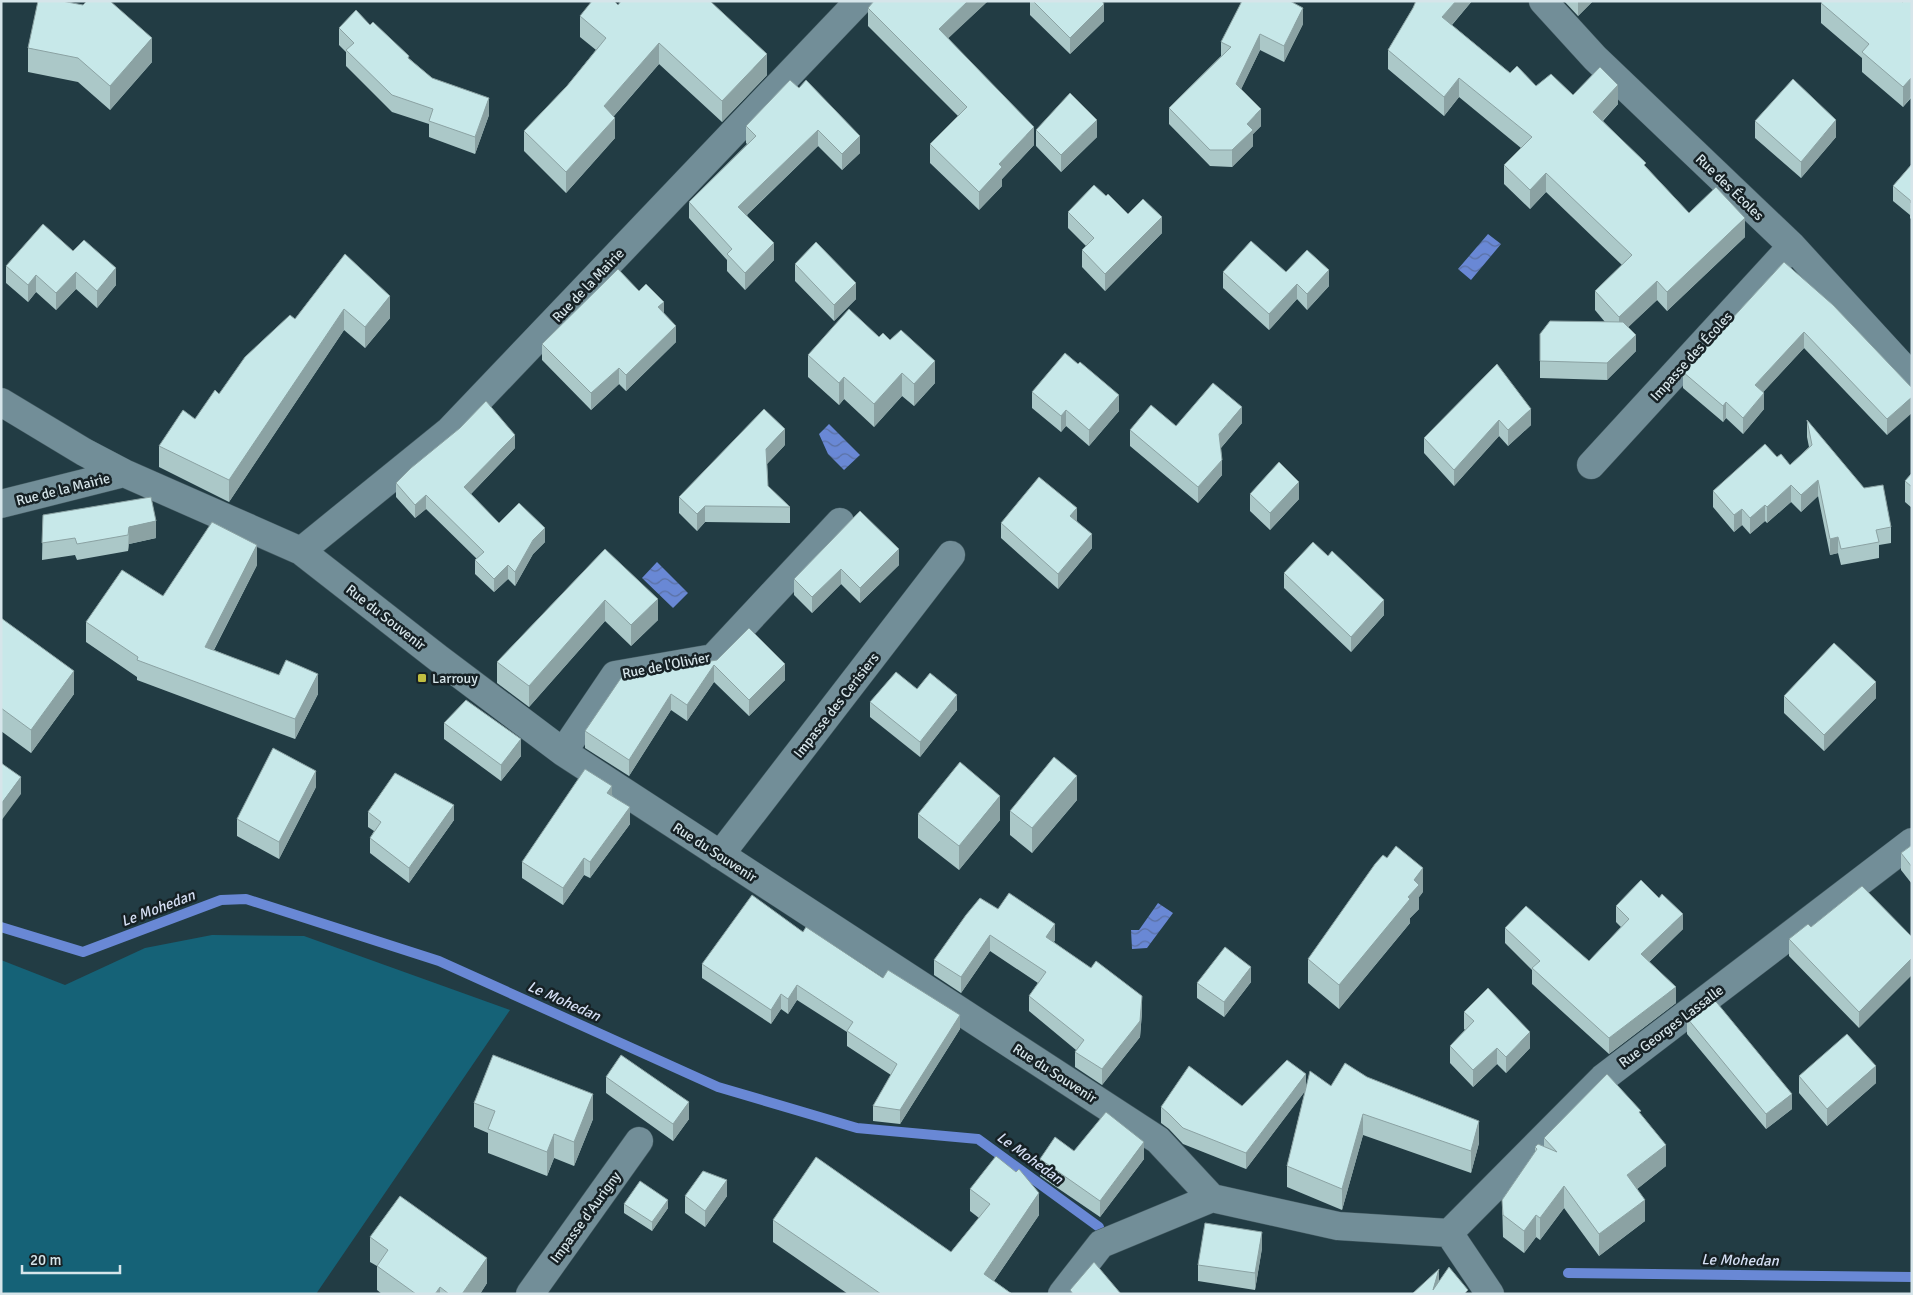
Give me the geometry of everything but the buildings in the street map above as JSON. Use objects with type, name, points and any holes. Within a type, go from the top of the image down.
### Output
[{"type":"street","name":"Rue de la Mairie","points":[[301,551],[450,430],[859,1]]},
{"type":"street","name":"Rue des Écoles","points":[[1544,1],[1595,58],[1792,246],[1912,378]]},
{"type":"street","name":"Impasse des Écoles","points":[[1591,465],[1792,246]]},
{"type":"street","name":"Rue du Souvenir","points":[[1,402],[84,452],[124,473],[301,551],[438,658],[563,752],[1158,1140],[1212,1198]]},
{"type":"street","name":"Rue de la Mairie","points":[[1,504],[124,473]]},
{"type":"street","name":"Rue de l'Olivier","points":[[563,752],[616,675],[713,658],[840,522]]},
{"type":"street","name":"Impasse des Cerisiers","points":[[720,855],[952,555]]},
{"type":"street","name":"Rue Georges Lassalle","points":[[1449,1233],[1603,1078],[1912,842]]},
{"type":"street","name":"Impasse d'Aurigny","points":[[530,1294],[639,1141]]},
{"type":"street","points":[[1062,1294],[1102,1244],[1212,1198],[1338,1226],[1449,1233],[1490,1294]]},
{"type":"shaded area","points":[[212,935],[304,936],[510,1010],[316,1294],[6,1294],[1,1291],[1,960],[65,985],[145,948]]},
{"type":"water","points":[[1488,234],[1501,244],[1471,280],[1458,269]]},
{"type":"water","points":[[829,424],[860,455],[844,470],[828,454],[819,434]]},
{"type":"water","points":[[657,562],[688,593],[673,608],[642,578]]},
{"type":"water","points":[[1158,903],[1173,913],[1147,948],[1132,949],[1131,930],[1139,930]]},
{"type":"waterway","name":"Le Mohedan","points":[[1,927],[83,952],[221,900],[246,899],[439,961],[718,1087],[857,1128],[978,1139],[1099,1227]]},
{"type":"waterway","name":"Le Mohedan","points":[[1568,1273],[1912,1277]]},
{"type":"place","name":"Larrouy","points":[[422,678]]}]
